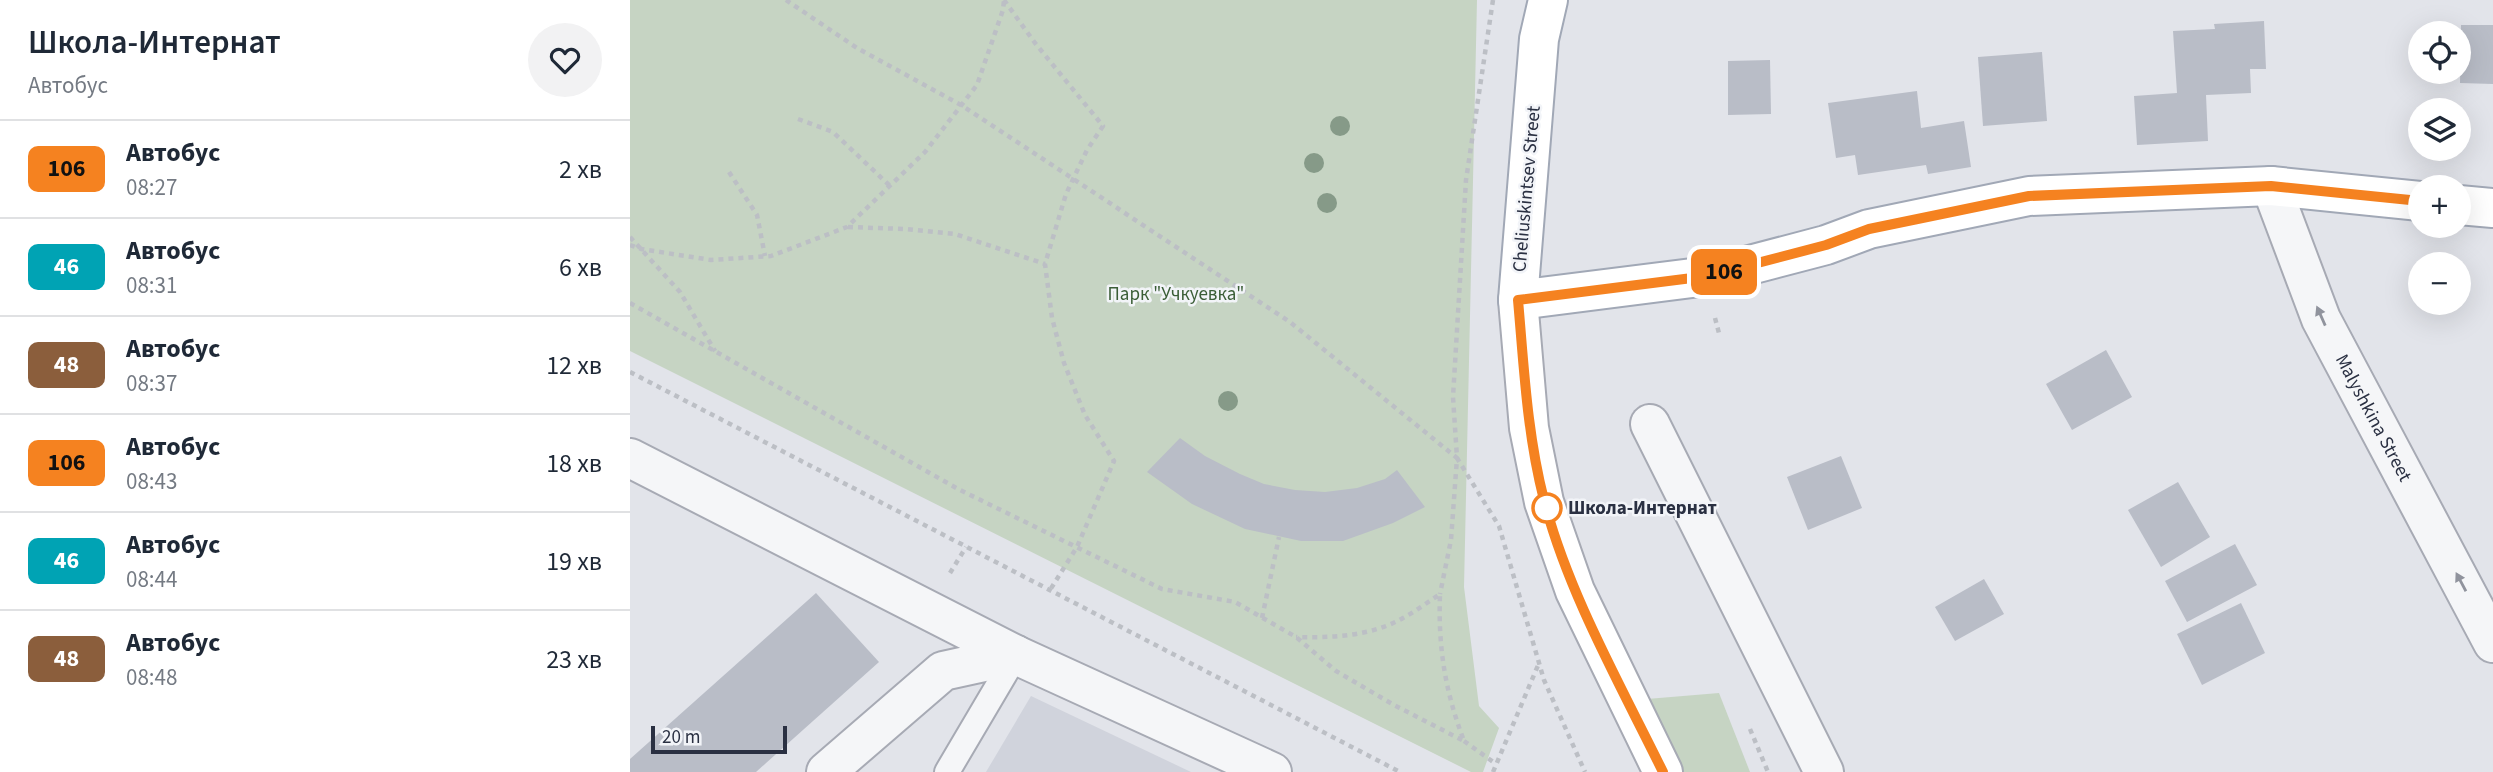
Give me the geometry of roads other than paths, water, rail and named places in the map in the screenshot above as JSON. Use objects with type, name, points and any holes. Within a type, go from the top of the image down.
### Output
[{"type":"main road","name":"Cheliuskintsev Street","points":[[1548,0],[1539,39],[1518,300],[1529,428],[1544,502],[1576,591],[1663,772]]},
{"type":"main road","points":[[1518,300],[1708,276],[1826,245],[1869,229],[2029,196],[2271,186],[2408,200]]},
{"type":"main road","points":[[2471,206],[2493,208]]},
{"type":"street","name":"Malyshkina Street","points":[[2271,186],[2321,319],[2493,643]]},
{"type":"street","points":[[1650,424],[1824,772]]},
{"type":"street","points":[[630,458],[1016,655],[1272,772]]},
{"type":"street","points":[[826,772],[943,671],[1016,655]]},
{"type":"lane","points":[[947,772],[1016,655]]},
{"type":"place","name":"Школа-Интернат","points":[[1547,508]]},
{"type":"park label","name":"Парк \"Учкуевка\"","points":[[1176,294]]}]
